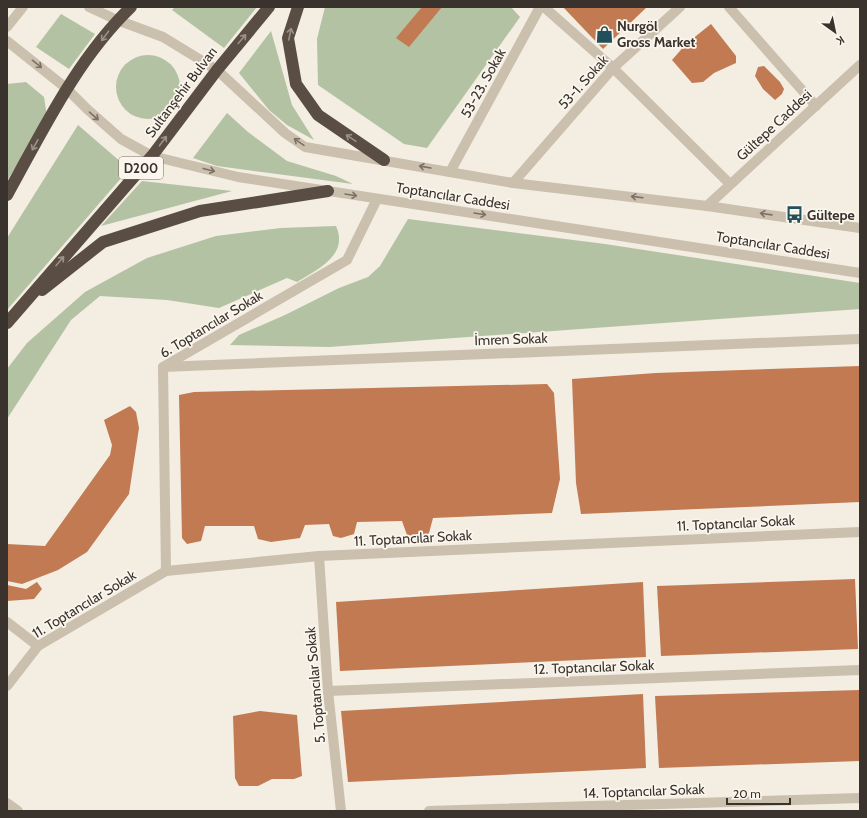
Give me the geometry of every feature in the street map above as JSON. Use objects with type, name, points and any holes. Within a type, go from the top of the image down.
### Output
[{"type":"highway","points":[[7,195],[66,88],[117,20],[131,7]]},
{"type":"highway","name":"Sultanşehir Bulvarı","points":[[7,322],[152,156],[217,70],[269,7]]},
{"type":"highway","points":[[298,7],[288,38],[296,84],[318,115],[384,160]]},
{"type":"highway","points":[[19,308],[103,242],[200,211],[328,191]]},
{"type":"street","points":[[7,27],[23,7]]},
{"type":"street","name":"Toptancılar Caddesi","points":[[89,7],[117,20],[163,37],[217,70],[285,133],[305,146],[513,183],[707,206],[860,228]]},
{"type":"street","name":"53-23. Sokak","points":[[450,172],[540,7]]},
{"type":"street","points":[[544,7],[613,68],[730,184]]},
{"type":"street","name":"53-1. Sokak","points":[[513,183],[613,68],[680,7]]},
{"type":"street","points":[[729,7],[816,106]]},
{"type":"street","name":"Toptancılar Caddesi","points":[[7,41],[66,88],[121,139],[152,156],[238,177],[860,273]]},
{"type":"street","name":"Gültepe Caddesi","points":[[707,206],[860,65]]},
{"type":"street","name":"6. Toptancılar Sokak","points":[[166,571],[163,367],[347,260],[377,199]]},
{"type":"street","name":"İmren Sokak","points":[[163,367],[860,339]]},
{"type":"street","name":"11. Toptancılar Sokak","points":[[7,686],[38,646],[166,571],[319,556],[860,532]]},
{"type":"street","name":"5. Toptancılar Sokak","points":[[319,556],[328,691],[341,811]]},
{"type":"street","points":[[7,622],[38,646]]},
{"type":"street","name":"12. Toptancılar Sokak","points":[[328,691],[860,670]]},
{"type":"street","name":"14. Toptancılar Sokak","points":[[429,811],[860,798]]},
{"type":"street","points":[[7,803],[18,811]]},
{"type":"green space","points":[[175,7],[257,7],[224,48],[172,10]]},
{"type":"green space","points":[[325,7],[511,7],[520,17],[427,148],[404,144],[318,85],[317,39]]},
{"type":"green space","points":[[61,14],[95,34],[69,69],[36,47]]},
{"type":"green space","points":[[271,31],[292,105],[314,140],[287,125],[269,110],[239,73]]},
{"type":"green space","points":[[142,55],[154,55],[171,64],[178,75],[180,87],[178,99],[171,110],[154,119],[142,119],[130,114],[121,105],[116,93],[116,81],[121,69],[130,60]]},
{"type":"green space","points":[[26,82],[44,97],[47,116],[7,181],[7,84]]},
{"type":"green space","points":[[227,113],[248,132],[287,161],[336,176],[353,184],[217,166],[193,158]]},
{"type":"green space","points":[[78,125],[129,169],[7,310],[7,238]]},
{"type":"green space","points":[[142,181],[232,191],[101,226]]},
{"type":"green space","points":[[408,219],[605,244],[860,283],[860,309],[329,347],[230,345],[239,335],[285,315],[339,288],[368,277],[380,266]]},
{"type":"green space","points":[[336,226],[339,236],[335,253],[314,272],[297,282],[287,278],[219,308],[167,300],[100,296],[71,320],[7,419],[7,369],[27,343],[85,292],[147,258],[216,236],[281,228]]},
{"type":"building","points":[[422,7],[442,7],[409,47],[396,38]]},
{"type":"building","name":"Nurgöl Gross Market","points":[[563,7],[647,7],[603,49]]},
{"type":"building","points":[[711,24],[736,56],[736,63],[714,73],[703,82],[692,83],[672,60],[686,44]]},
{"type":"building","points":[[764,66],[780,82],[784,89],[782,94],[775,100],[763,89],[755,76],[758,67]]},
{"type":"building","points":[[860,366],[860,502],[581,514],[576,483],[572,379],[656,373]]},
{"type":"building","points":[[547,384],[554,393],[560,479],[552,513],[433,518],[429,533],[423,537],[407,535],[402,521],[357,522],[354,534],[341,538],[333,536],[329,524],[305,525],[300,538],[271,542],[258,539],[254,526],[205,526],[201,541],[187,544],[182,538],[179,395],[194,392]]},
{"type":"building","points":[[130,406],[136,412],[139,428],[129,494],[87,552],[58,570],[22,584],[7,581],[7,544],[45,546],[110,455],[112,445],[104,420]]},
{"type":"building","points":[[855,579],[858,649],[661,656],[657,586]]},
{"type":"building","points":[[37,582],[42,589],[34,599],[7,601],[7,585],[26,589]]},
{"type":"building","points":[[643,582],[646,657],[340,671],[336,602]]},
{"type":"building","points":[[860,690],[860,761],[659,768],[655,696]]},
{"type":"building","points":[[643,694],[646,768],[348,782],[341,711]]},
{"type":"building","points":[[260,711],[297,715],[302,776],[294,779],[272,779],[258,786],[239,786],[235,778],[233,716]]},
{"type":"place","name":"Nurgöl Gross Market","points":[[604,34]]},
{"type":"place","name":"Gültepe","points":[[794,215]]}]
